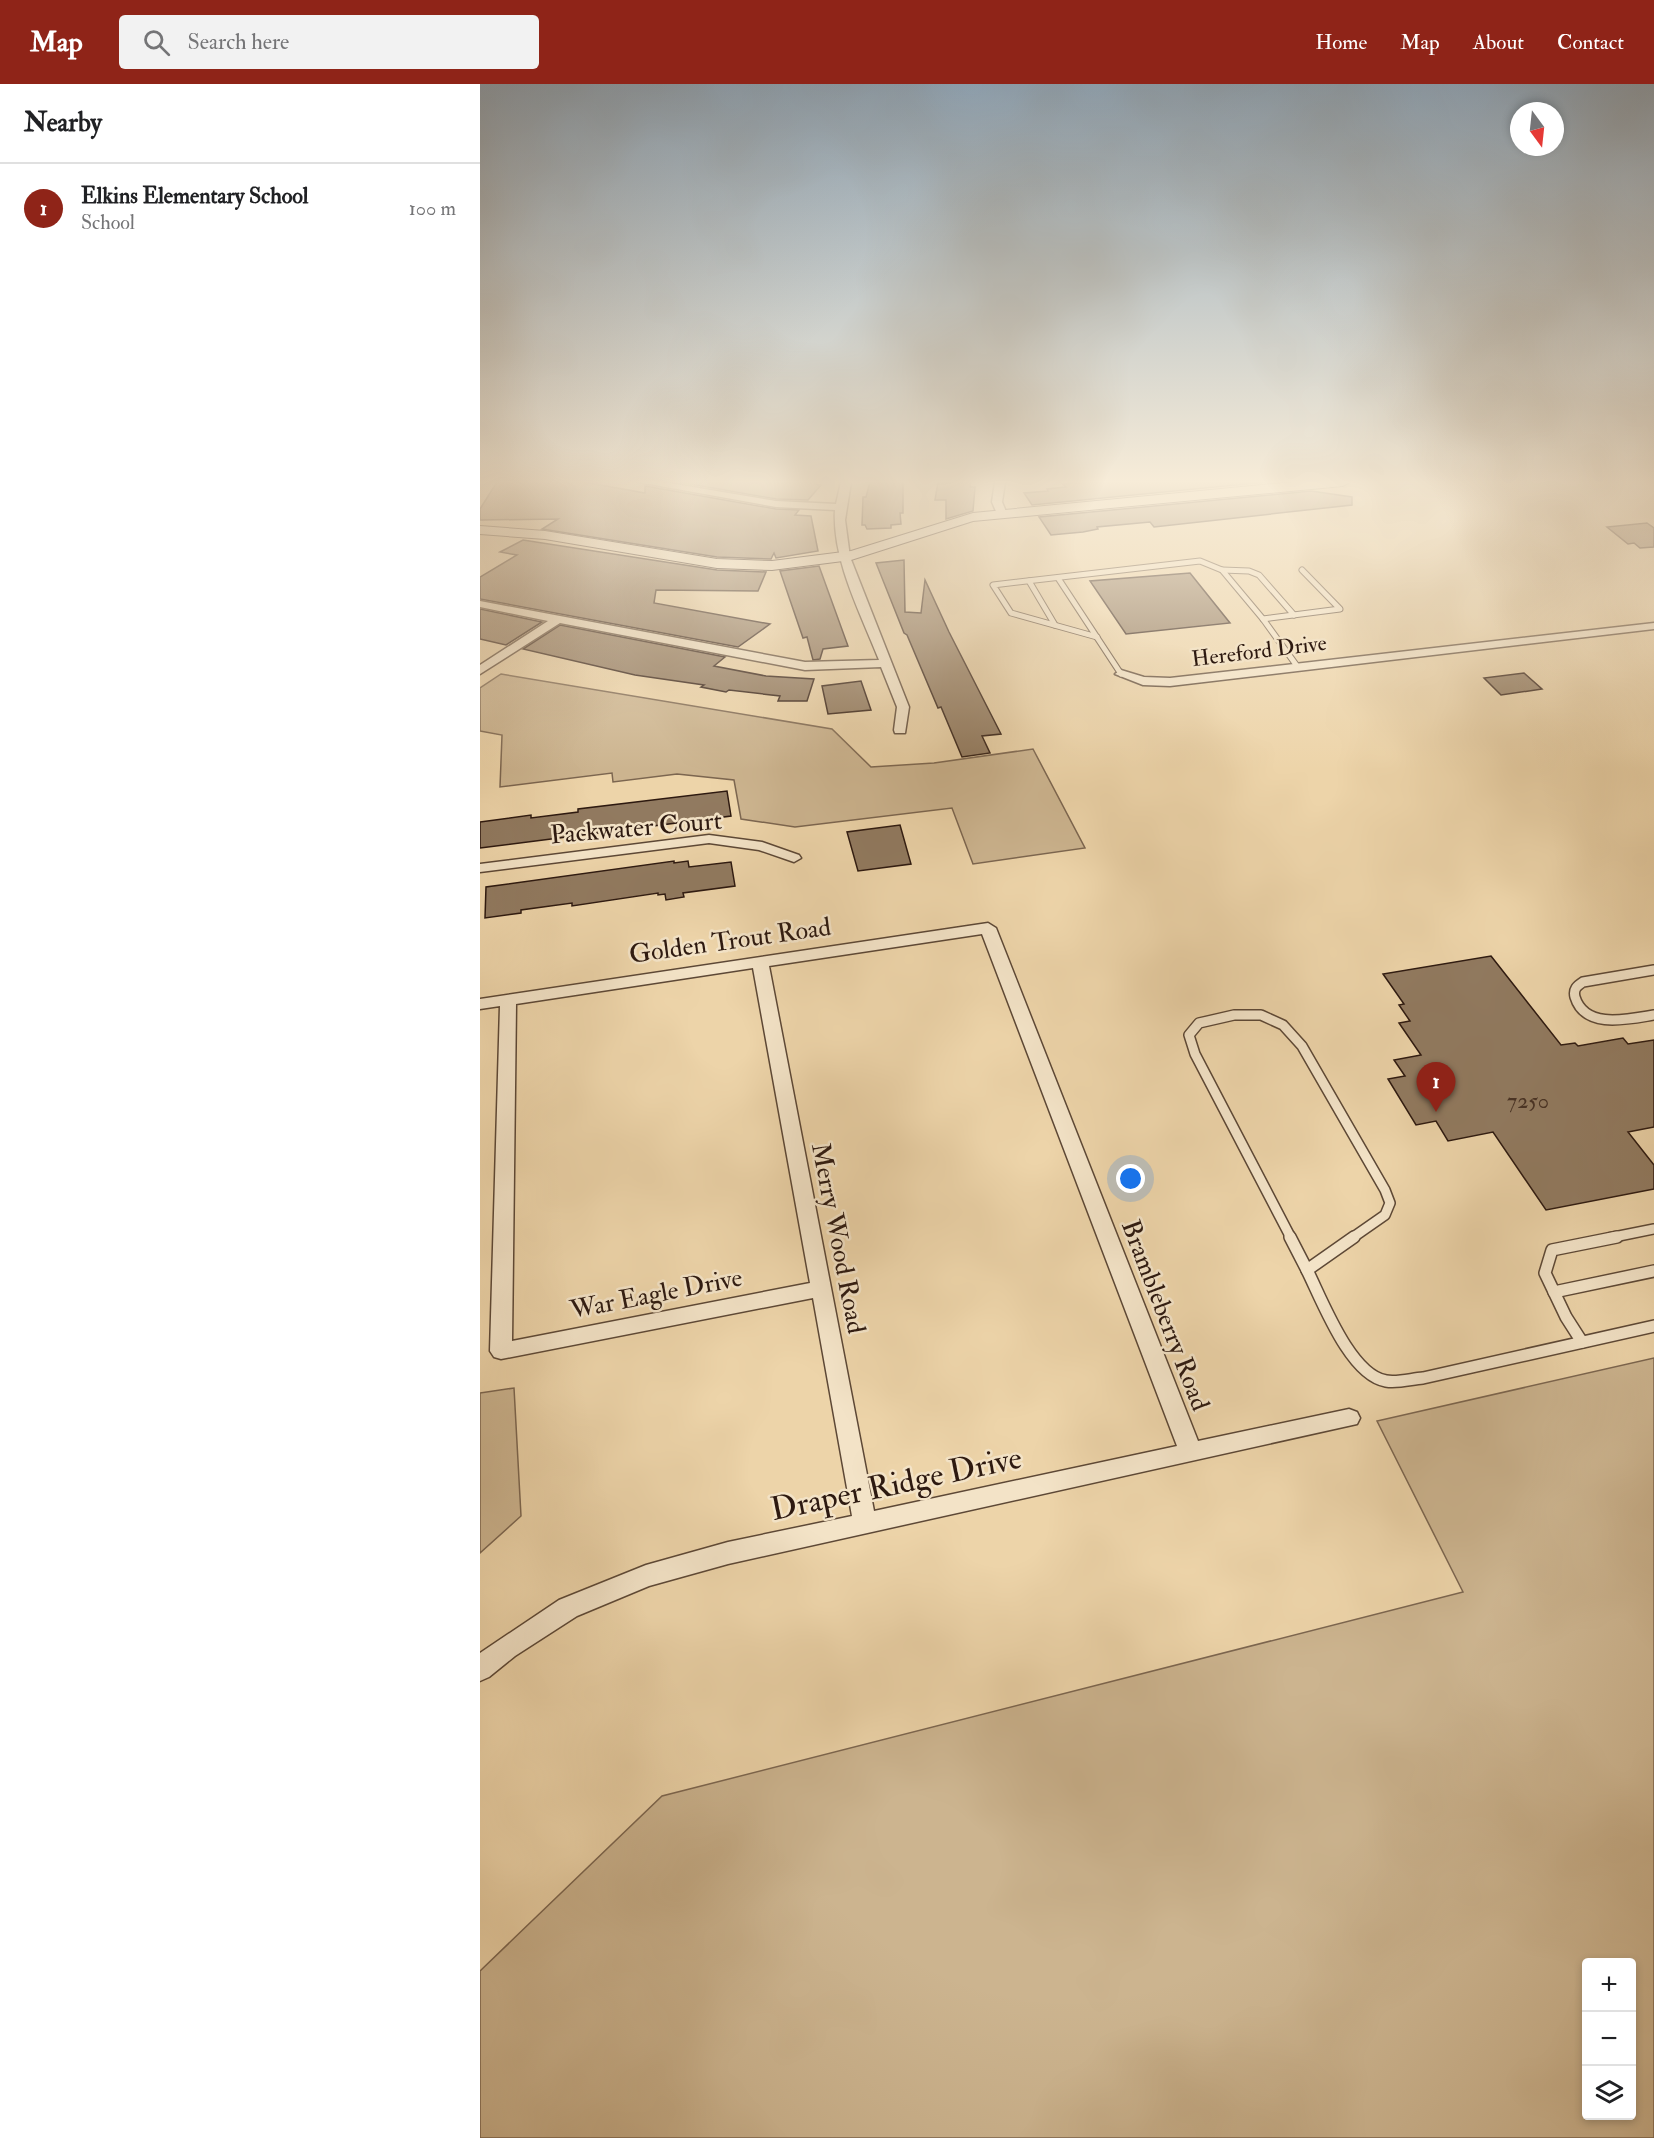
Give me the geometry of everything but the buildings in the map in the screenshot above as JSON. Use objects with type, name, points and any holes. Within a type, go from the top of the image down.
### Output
[{"type":"street","points":[[853,578],[903,707],[900,730]]},
{"type":"street","points":[[480,604],[805,666],[886,663]]},
{"type":"street","points":[[480,670],[559,619]]},
{"type":"street","name":"Hereford Drive","points":[[1121,674],[1143,681],[1170,682],[1654,626]]},
{"type":"street","name":"Packwater Court","points":[[480,868],[708,839],[762,846],[794,858]]},
{"type":"street","name":"Golden Trout Road","points":[[480,1004],[988,928]]},
{"type":"street","name":"Brambleberry Road","points":[[988,928],[1191,1453]]},
{"type":"street","name":"Merry Wood Road","points":[[760,962],[865,1524]]},
{"type":"street","name":"War Eagle Drive","points":[[508,999],[501,1351],[821,1288]]},
{"type":"street","name":"Draper Ridge Drive","points":[[480,1669],[506,1648],[568,1608],[646,1576],[728,1554],[1349,1418]]},
{"type":"lane","points":[[1097,637],[1011,612],[993,585],[1058,578],[1097,637],[1121,674]]},
{"type":"lane","points":[[1229,578],[1263,619],[1297,666]]},
{"type":"lane","points":[[1261,578],[1294,615]]},
{"type":"lane","points":[[1263,619],[1340,609],[1310,578]]},
{"type":"lane","points":[[1029,581],[1055,625]]},
{"type":"lane","points":[[1654,970],[1583,982],[1577,985],[1574,992],[1576,1003],[1584,1012],[1604,1020],[1654,1015]]},
{"type":"lane","points":[[1307,1270],[1385,1215],[1390,1203],[1385,1190],[1302,1046],[1283,1025],[1261,1015],[1234,1015],[1199,1023],[1189,1035],[1196,1054],[1350,1355],[1383,1381],[1422,1378],[1654,1326]]},
{"type":"lane","points":[[1582,1342],[1545,1273],[1552,1250],[1654,1229]]},
{"type":"lane","points":[[1554,1292],[1654,1271]]},
{"type":"shaded area","points":[[501,674],[832,729],[871,767],[934,763],[1033,749],[1085,848],[973,864],[952,808],[795,827],[741,819],[734,780],[677,774],[613,782],[612,773],[500,787],[502,735],[480,731],[480,688]]},
{"type":"shaded area","points":[[1654,1358],[1654,2138],[480,2138],[480,1971],[662,1796],[1463,1592],[1377,1421]]},
{"type":"shaded area","points":[[514,1388],[521,1516],[480,1553],[480,1393]]},
{"type":"place","name":"Elkins Elementary School","points":[[1436,1112]]}]
